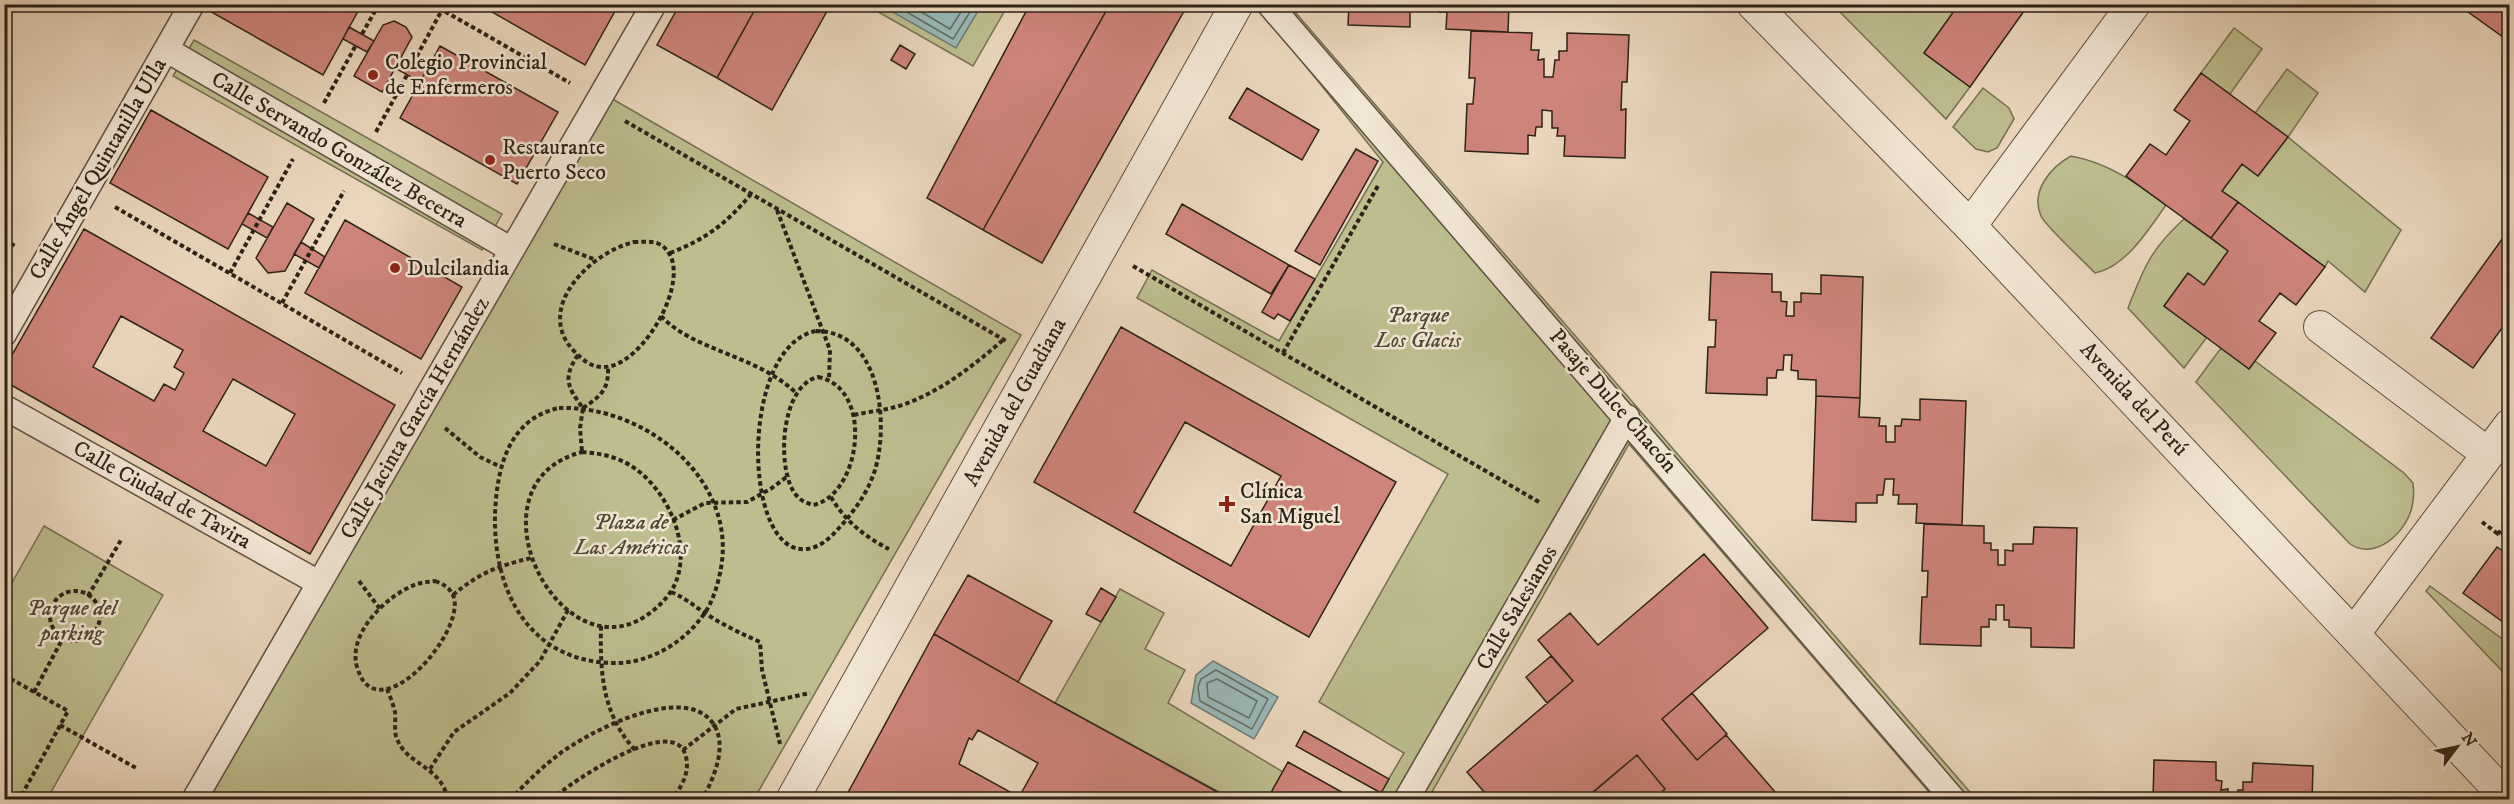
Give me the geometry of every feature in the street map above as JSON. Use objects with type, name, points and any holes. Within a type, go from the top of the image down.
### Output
[{"type":"street","name":"Calle Ángel Quintanilla Ulla","points":[[4,334],[192,4]]},
{"type":"street","name":"Calle Jacinta García Hernández","points":[[194,800],[654,4]]},
{"type":"street","name":"Avenida del Guadiana","points":[[792,800],[1237,4]]},
{"type":"street","name":"Pasaje Dulce Chacón","points":[[1269,4],[1627,417],[1954,800]]},
{"type":"street","name":"Avenida del Perú","points":[[1753,4],[1970,226],[2355,632],[2509,800]]},
{"type":"street","points":[[1970,226],[2134,4]]},
{"type":"street","name":"Calle Servando González Becerra","points":[[167,50],[512,250]]},
{"type":"street","points":[[2320,327],[2488,454]]},
{"type":"street","name":"Calle Ciudad de Tavira","points":[[4,407],[319,583]]},
{"type":"street","name":"Calle Salesianos","points":[[1406,800],[1627,417]]},
{"type":"street","points":[[2355,632],[2510,425]]},
{"type":"path","points":[[362,34],[378,4]]},
{"type":"path","points":[[432,4],[751,194],[1011,344]]},
{"type":"path","points":[[413,63],[442,10]]},
{"type":"path","points":[[1283,353],[1397,152]]},
{"type":"path","points":[[86,190],[428,396],[446,430],[480,458],[501,467]]},
{"type":"path","points":[[670,253],[699,242],[731,218],[751,194]]},
{"type":"path","points":[[777,209],[830,350],[829,379]]},
{"type":"path","points":[[524,228],[568,251],[596,260]]},
{"type":"path","points":[[634,242],[655,243],[670,253],[673,279],[661,316],[636,351],[614,366],[608,367],[595,366],[578,355],[565,335],[562,322],[565,295],[575,279],[596,260],[613,249],[634,242]]},
{"type":"path","points":[[1101,247],[1569,519]]},
{"type":"path","points":[[661,316],[676,332],[743,358],[772,374],[795,392]]},
{"type":"path","points":[[823,331],[838,335],[858,351],[870,368],[881,410],[880,451],[868,489],[848,519],[822,543],[806,549],[796,549],[788,544],[769,520],[761,494],[757,457],[760,422],[772,374],[792,342],[808,333],[823,331]]},
{"type":"path","points":[[854,415],[903,405],[947,384],[1003,340]]},
{"type":"path","points":[[578,355],[568,374],[568,388],[583,408],[580,428],[582,452]]},
{"type":"path","points":[[583,408],[601,396],[607,387],[608,367]]},
{"type":"path","points":[[809,379],[829,379],[843,390],[854,415],[851,458],[838,490],[825,502],[813,505],[795,495],[789,475],[785,424],[795,392],[809,379]]},
{"type":"path","points":[[583,408],[618,417],[666,443],[693,467],[714,502],[721,527],[722,561],[715,591],[705,614],[684,636],[651,656],[621,663],[600,663],[578,658],[550,643],[528,625],[519,612],[504,586],[499,566],[495,529],[501,467],[514,436],[528,422],[548,410],[583,408]]},
{"type":"path","points":[[582,452],[604,454],[624,461],[644,476],[659,494],[673,520],[680,546],[679,566],[671,592],[649,615],[632,623],[601,626],[583,620],[568,610],[550,592],[531,558],[526,540],[525,520],[528,502],[535,486],[545,471],[562,457],[582,452]]},
{"type":"path","points":[[673,520],[688,510],[714,502],[747,502],[789,475]]},
{"type":"path","points":[[831,496],[848,519],[875,542],[892,550]]},
{"type":"path","points":[[2510,519],[2498,534],[2510,534]]},
{"type":"path","points":[[88,596],[121,540]]},
{"type":"path","points":[[453,595],[475,576],[499,566],[531,558]]},
{"type":"path","points":[[435,581],[446,586],[453,595],[455,605],[452,616],[435,649],[409,679],[387,689],[376,690],[360,678],[355,661],[356,646],[365,626],[388,602],[418,583],[435,581]]},
{"type":"path","points":[[72,591],[88,596],[98,609],[98,626],[93,633],[81,641],[63,638],[51,625],[50,611],[53,604],[64,594],[72,591]]},
{"type":"path","points":[[671,592],[687,599],[705,614],[760,642],[769,700],[782,753]]},
{"type":"path","points":[[430,769],[454,732],[510,693],[540,661],[568,610]]},
{"type":"path","points":[[601,626],[600,663],[607,705],[616,723],[635,750]]},
{"type":"path","points":[[34,692],[63,638]]},
{"type":"path","points":[[4,675],[68,711],[19,800]]},
{"type":"path","points":[[387,689],[395,712],[396,736],[409,758],[430,769],[445,786],[448,800]]},
{"type":"path","points":[[683,750],[736,709],[812,692]]},
{"type":"path","points":[[510,800],[559,754],[616,723],[678,706],[699,710],[719,732],[719,756],[702,800]]},
{"type":"path","points":[[60,725],[136,768]]},
{"type":"path","points":[[551,800],[587,771],[635,750],[666,742],[678,745],[683,750],[688,767],[685,778],[671,800]]},
{"type":"green space","points":[[866,5],[1008,5],[973,66]]},
{"type":"green space","name":"Parque Los Glacis","points":[[1287,5],[1976,799],[1935,799],[1629,444],[1428,799],[1377,799],[1404,753],[1319,702],[1448,474],[1137,298],[1152,270],[1279,341],[1383,162],[1276,29]]},
{"type":"green space","points":[[1833,5],[1959,5],[1924,53],[1970,87],[1946,119]]},
{"type":"green space","points":[[2234,28],[2262,49],[2230,94],[2201,73]]},
{"type":"green space","points":[[194,40],[502,214],[482,250],[173,76]]},
{"type":"green space","points":[[2287,69],[2318,93],[2288,137],[2401,230],[2365,292],[2328,261],[2325,267],[2222,191],[2242,164],[2258,176],[2287,137],[2255,113]]},
{"type":"green space","points":[[1983,88],[2009,108],[2014,119],[1997,148],[1988,152],[1976,149],[1953,127]]},
{"type":"green space","name":"Plaza de Las Américas","points":[[609,97],[1021,335],[754,799],[211,800],[205,796]]},
{"type":"green space","points":[[2071,156],[2110,169],[2166,205],[2127,255],[2117,263],[2095,273],[2050,228],[2041,216],[2038,207],[2040,189],[2044,181],[2056,166]]},
{"type":"green space","points":[[2184,219],[2228,251],[2204,285],[2187,274],[2164,306],[2207,337],[2184,368],[2128,308],[2150,259]]},
{"type":"green space","points":[[2221,348],[2249,369],[2255,361],[2404,473],[2413,483],[2413,501],[2409,517],[2396,535],[2379,547],[2369,549],[2350,544],[2196,382]]},
{"type":"green space","name":"Parque del parking","points":[[44,526],[163,595],[47,799],[5,799],[5,595]]},
{"type":"green space","points":[[2430,586],[2509,644],[2509,671],[2506,675],[2426,591]]},
{"type":"green space","points":[[1120,589],[1164,613],[1145,649],[1185,670],[1168,703],[1283,772],[1267,799],[1232,799],[1055,703]]},
{"type":"water","points":[[886,4],[978,4],[981,6],[956,48],[884,7]]},
{"type":"water","points":[[1213,661],[1278,697],[1254,739],[1191,703],[1196,675]]},
{"type":"building","points":[[208,4],[362,4],[323,75],[206,9]]},
{"type":"building","points":[[478,4],[619,4],[585,65]]},
{"type":"building","points":[[680,4],[758,4],[717,78],[657,45]]},
{"type":"building","points":[[758,4],[831,4],[772,110],[717,78]]},
{"type":"building","points":[[1030,4],[1110,4],[983,230],[927,198]]},
{"type":"building","points":[[1110,4],[1188,4],[1042,263],[983,230]]},
{"type":"building","points":[[1349,4],[1417,4],[1417,11],[1410,11],[1410,27],[1348,25]]},
{"type":"building","points":[[1438,4],[1509,4],[1508,32],[1446,29],[1447,12],[1439,12]]},
{"type":"building","points":[[1959,4],[2029,4],[1970,87],[1924,53]]},
{"type":"building","points":[[2457,4],[2510,4],[2510,42]]},
{"type":"building","points":[[394,21],[406,27],[412,37],[382,92],[354,76],[383,25]]},
{"type":"building","points":[[349,27],[374,41],[367,52],[343,39]]},
{"type":"building","points":[[1471,31],[1532,33],[1531,50],[1539,50],[1538,60],[1544,59],[1544,77],[1553,77],[1555,60],[1559,60],[1559,51],[1567,51],[1567,33],[1629,35],[1627,82],[1622,82],[1621,110],[1626,109],[1625,158],[1564,156],[1565,136],[1557,136],[1558,128],[1552,128],[1552,111],[1542,110],[1542,127],[1536,127],[1535,136],[1528,135],[1528,154],[1465,151],[1467,104],[1473,104],[1475,78],[1469,78]]},
{"type":"building","points":[[900,45],[915,54],[906,69],[891,60]]},
{"type":"building","points":[[440,46],[558,112],[517,184],[400,118]]},
{"type":"building","points":[[401,57],[426,71],[420,82],[395,68]]},
{"type":"building","points":[[2201,73],[2288,137],[2258,176],[2242,164],[2222,191],[2238,202],[2211,238],[2126,176],[2150,144],[2166,155],[2190,121],[2174,110]]},
{"type":"building","points":[[1247,88],[1319,130],[1302,160],[1229,118]]},
{"type":"building","points":[[151,110],[268,177],[228,249],[110,183]]},
{"type":"building","points":[[1356,149],[1378,161],[1320,265],[1295,251]]},
{"type":"building","points":[[2238,202],[2325,267],[2296,305],[2280,293],[2259,321],[2276,333],[2249,369],[2164,306],[2188,273],[2204,285],[2228,251],[2211,238]]},
{"type":"building","points":[[287,203],[314,219],[285,271],[268,273],[256,258]]},
{"type":"building","points":[[1182,204],[1289,265],[1271,294],[1166,234]]},
{"type":"building","points":[[248,213],[273,227],[267,238],[242,224]]},
{"type":"building","points":[[345,220],[462,287],[421,359],[305,293]]},
{"type":"building","points":[[2510,228],[2510,317],[2473,368],[2431,338]]},
{"type":"building","points":[[84,229],[395,405],[310,554],[4,381],[4,369]],"holes":[[[121,316],[183,350],[174,367],[184,373],[175,390],[164,384],[154,401],[93,367]],[[233,379],[295,414],[266,466],[203,431]]]},
{"type":"building","points":[[301,242],[325,257],[319,268],[294,254]]},
{"type":"building","points":[[1289,265],[1315,279],[1290,321],[1278,314],[1274,319],[1262,312]]},
{"type":"building","points":[[1711,272],[1772,274],[1772,292],[1781,292],[1781,301],[1787,302],[1786,316],[1794,316],[1794,302],[1801,302],[1801,293],[1821,294],[1821,275],[1863,277],[1860,398],[1816,396],[1816,380],[1798,379],[1798,371],[1791,370],[1792,355],[1784,355],[1783,370],[1777,370],[1776,378],[1767,378],[1767,395],[1706,393],[1708,347],[1715,347],[1716,320],[1709,320]]},
{"type":"building","points":[[1121,327],[1396,482],[1309,637],[1034,482]],"holes":[[[1185,422],[1281,476],[1231,566],[1134,512]]]},
{"type":"building","points":[[1816,396],[1860,398],[1859,417],[1880,418],[1879,426],[1886,426],[1886,442],[1895,442],[1895,426],[1901,426],[1902,419],[1920,420],[1920,399],[1966,401],[1962,525],[1916,523],[1917,504],[1898,504],[1899,495],[1893,495],[1894,479],[1885,479],[1883,495],[1877,495],[1877,503],[1856,503],[1856,522],[1812,520]]},
{"type":"building","points":[[1924,524],[1984,526],[1984,543],[1991,543],[1991,550],[1998,550],[1998,565],[2005,565],[2005,550],[2013,551],[2013,544],[2033,544],[2034,527],[2077,528],[2074,648],[2031,647],[2031,628],[2009,627],[2009,620],[2004,620],[2004,605],[1996,605],[1996,620],[1989,619],[1989,627],[1981,627],[1981,646],[1920,644],[1922,597],[1927,597],[1928,571],[1922,571]]},
{"type":"building","points":[[2497,547],[2510,556],[2510,627],[2463,593]]},
{"type":"building","points":[[1704,554],[1768,628],[1662,719],[1697,760],[1726,735],[1782,800],[1654,800],[1665,789],[1637,755],[1584,800],[1491,800],[1467,772],[1573,681],[1538,640],[1570,613],[1598,645]]},
{"type":"building","points":[[968,575],[1052,621],[1018,682],[934,634]]},
{"type":"building","points":[[1101,588],[1116,597],[1101,622],[1086,614]]},
{"type":"building","points":[[934,634],[1232,800],[1103,800],[1090,792],[1085,800],[844,800]],"holes":[[[978,730],[1038,763],[1019,797],[959,764],[969,738],[972,740]]]},
{"type":"building","points":[[1551,656],[1573,681],[1547,703],[1526,677]]},
{"type":"building","points":[[1692,693],[1727,734],[1697,760],[1662,719]]},
{"type":"building","points":[[1304,731],[1389,779],[1381,793],[1296,746]]},
{"type":"building","points":[[1637,755],[1665,789],[1654,800],[1601,800],[1594,791]]},
{"type":"building","points":[[2154,760],[2216,762],[2216,780],[2222,781],[2221,790],[2228,789],[2227,800],[2153,800]]},
{"type":"building","points":[[1288,762],[1356,800],[1267,800]]},
{"type":"building","points":[[2253,763],[2313,766],[2312,800],[2238,800],[2238,790],[2243,790],[2243,782],[2252,782]]},
{"type":"place","name":"Colegio Provincial de Enfermeros","points":[[373,75]]},
{"type":"place","name":"Restaurante Puerto Seco","points":[[490,160]]},
{"type":"place","name":"Dulcilandia","points":[[395,268]]},
{"type":"place","name":"Clínica San Miguel","points":[[1227,504]]}]
